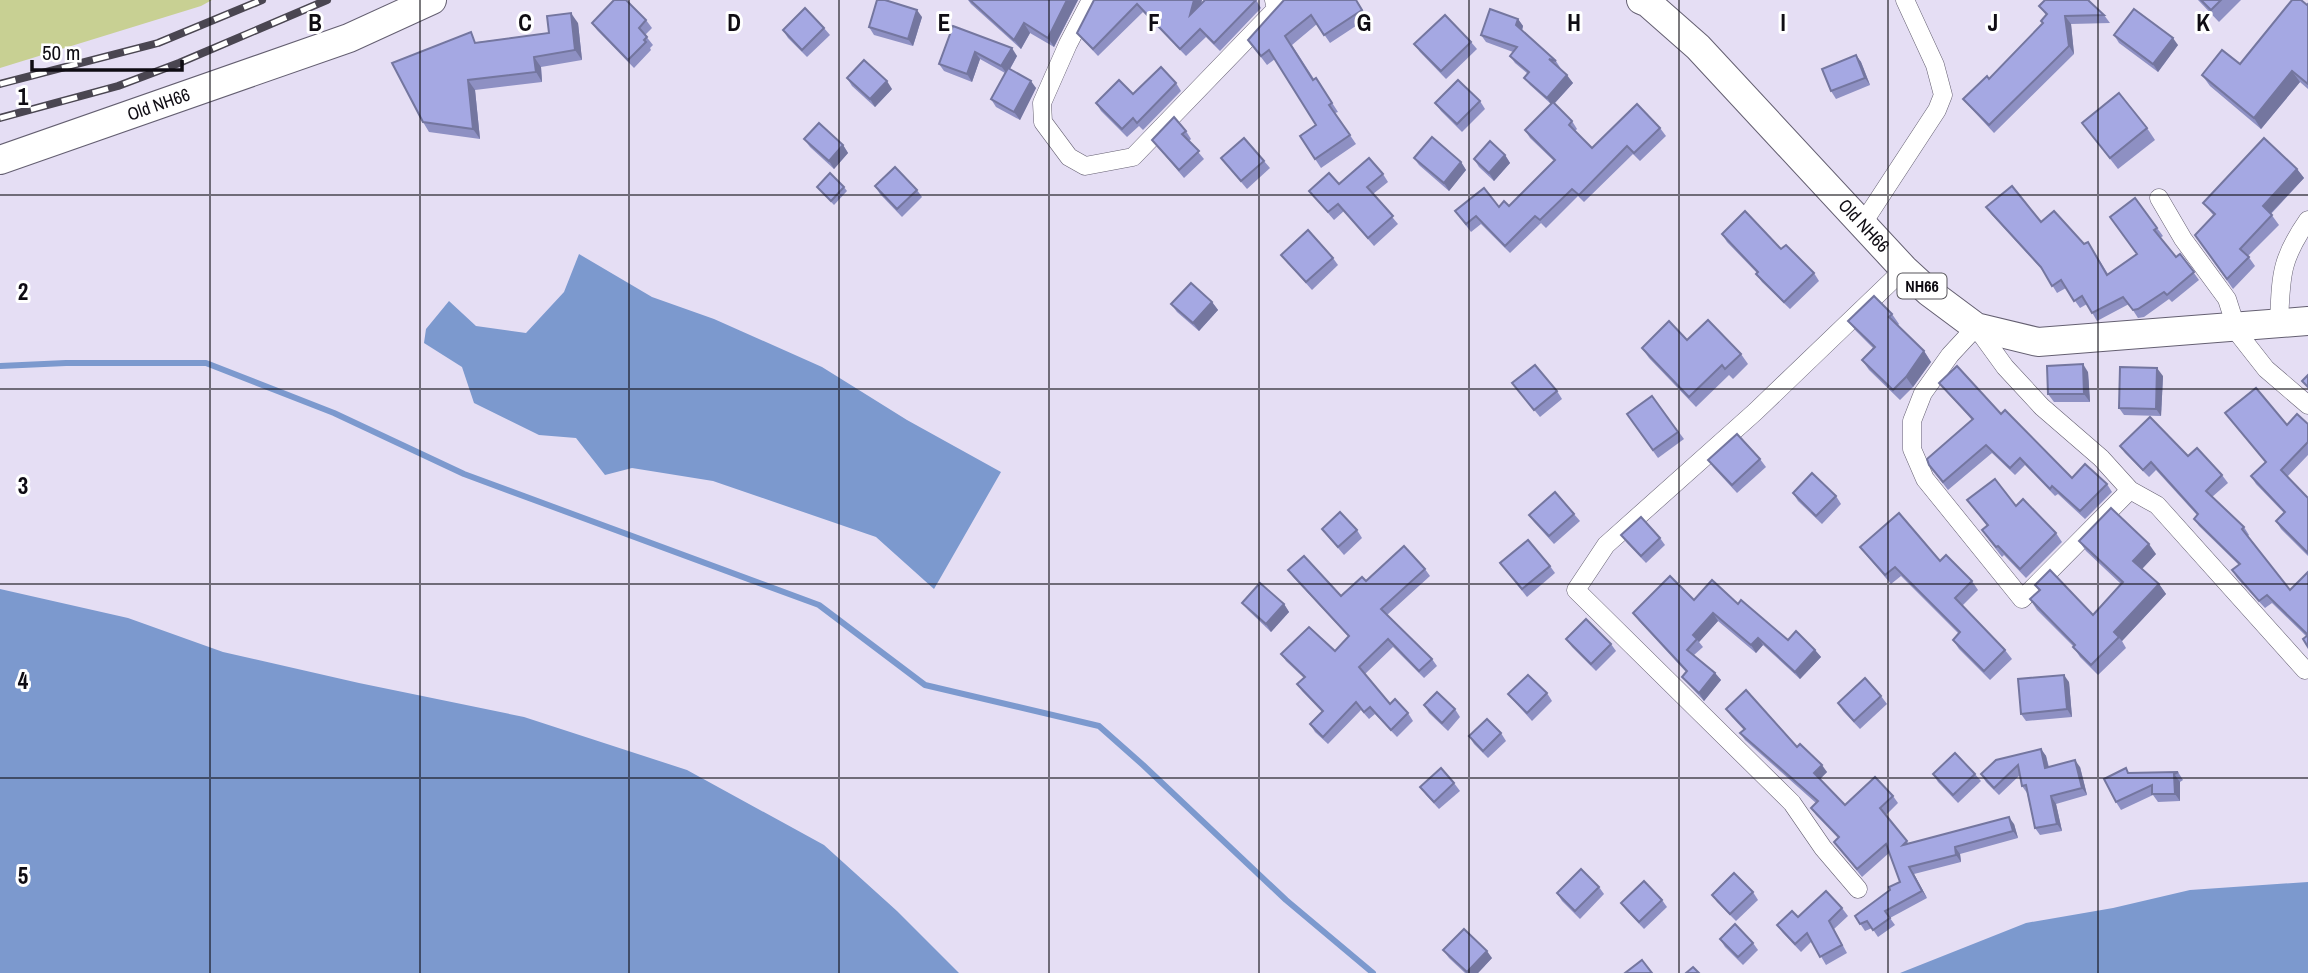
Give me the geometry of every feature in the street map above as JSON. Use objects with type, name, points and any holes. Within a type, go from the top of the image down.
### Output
[{"type":"main road","name":"Old NH66","points":[[0,160],[349,37],[432,0]]},
{"type":"main road","name":"Old NH66","points":[[1641,0],[1648,3],[1698,47],[1905,269],[1929,292],[1976,327],[2038,342],[2308,321]]},
{"type":"street","points":[[1091,0],[1042,103],[1043,122],[1069,157],[1085,166],[1133,157],[1276,9],[1274,0]]},
{"type":"street","points":[[1863,223],[1937,110],[1943,95],[1935,65],[1905,0]]},
{"type":"street","points":[[2158,198],[2183,239],[2227,299],[2234,327],[2266,369],[2308,405]]},
{"type":"street","points":[[2280,324],[2281,276],[2291,244],[2308,220]]},
{"type":"street","points":[[1858,890],[1823,848],[1792,803],[1576,590],[1606,545],[1755,412],[1905,269]]},
{"type":"street","points":[[2130,490],[2021,599],[1925,479],[1912,449],[1912,421],[1923,393],[1950,355],[1976,327],[2005,367],[2042,407],[2101,458],[2130,490],[2157,505],[2305,670]]},
{"type":"green space","points":[[0,0],[212,0],[201,6],[0,68]]},
{"type":"water","points":[[579,254],[652,297],[714,319],[822,367],[907,420],[1001,472],[934,589],[876,537],[713,481],[632,468],[605,475],[576,438],[539,435],[474,403],[462,367],[424,343],[426,329],[449,301],[476,326],[526,333],[564,292]]},
{"type":"water","points":[[0,589],[128,618],[223,652],[524,717],[687,770],[824,845],[897,911],[959,973],[0,973]]},
{"type":"water","points":[[2308,882],[2308,973],[1900,973],[2026,923],[2113,908],[2190,890]]},
{"type":"building","points":[[614,0],[626,0],[646,20],[639,28],[647,37],[644,40],[646,42],[628,60],[592,23]]},
{"type":"building","points":[[877,0],[917,10],[908,39],[869,27]]},
{"type":"building","points":[[970,0],[1067,0],[1048,38],[1024,23],[1014,40]]},
{"type":"building","points":[[1094,0],[1194,0],[1190,15],[1205,0],[1256,0],[1214,43],[1200,29],[1180,49],[1137,4],[1093,49],[1077,33]]},
{"type":"building","points":[[1284,0],[1356,0],[1362,10],[1324,35],[1311,15],[1285,36],[1313,80],[1316,78],[1332,103],[1329,105],[1350,135],[1315,159],[1300,136],[1316,125],[1269,50],[1261,56],[1248,40]]},
{"type":"building","points":[[2045,0],[2088,0],[2104,15],[2065,16],[2069,46],[1989,125],[1963,99],[1987,76],[1989,79],[2043,23],[2041,21],[2047,14],[2039,6]]},
{"type":"building","points":[[2201,0],[2221,0],[2211,10]]},
{"type":"building","points":[[2292,0],[2301,0],[2308,4],[2308,84],[2292,71],[2254,118],[2202,75],[2222,50],[2240,64]]},
{"type":"building","points":[[805,8],[824,28],[802,50],[783,30]]},
{"type":"building","points":[[1490,9],[1518,19],[1516,25],[1556,61],[1549,59],[1567,75],[1547,98],[1524,78],[1529,72],[1510,56],[1517,47],[1481,35]]},
{"type":"building","points":[[2134,9],[2173,38],[2153,64],[2114,35]]},
{"type":"building","points":[[571,13],[575,50],[534,57],[536,72],[468,80],[473,129],[423,122],[392,63],[471,32],[475,43],[549,33],[547,16]]},
{"type":"building","points":[[1445,15],[1471,42],[1441,71],[1414,44]]},
{"type":"building","points":[[953,26],[1012,48],[1001,66],[975,52],[967,74],[939,64]]},
{"type":"building","points":[[1856,55],[1865,78],[1831,91],[1822,69]]},
{"type":"building","points":[[864,60],[887,81],[870,99],[847,78]]},
{"type":"building","points":[[1161,67],[1176,83],[1137,123],[1133,118],[1122,129],[1096,103],[1119,80],[1133,94]]},
{"type":"building","points":[[1008,68],[1031,81],[1014,112],[991,99]]},
{"type":"building","points":[[1458,80],[1480,101],[1457,124],[1435,103]]},
{"type":"building","points":[[2119,93],[2147,128],[2110,158],[2082,123]]},
{"type":"building","points":[[1553,102],[1572,121],[1569,125],[1592,148],[1637,104],[1660,128],[1634,153],[1627,146],[1579,195],[1572,189],[1540,220],[1535,216],[1505,246],[1476,216],[1466,224],[1455,211],[1484,188],[1499,207],[1504,201],[1509,206],[1555,160],[1525,130]]},
{"type":"building","points":[[1174,117],[1186,131],[1182,134],[1199,151],[1179,170],[1152,140]]},
{"type":"building","points":[[819,123],[843,145],[829,161],[804,139]]},
{"type":"building","points":[[1432,137],[1461,162],[1444,183],[1414,158]]},
{"type":"building","points":[[1244,138],[1264,161],[1241,181],[1221,158]]},
{"type":"building","points":[[2264,138],[2297,169],[2263,206],[2272,215],[2240,249],[2249,257],[2227,279],[2195,235],[2215,214],[2203,203]]},
{"type":"building","points":[[1490,141],[1505,155],[1489,173],[1474,159]]},
{"type":"building","points":[[1369,158],[1383,174],[1367,187],[1393,216],[1368,238],[1338,204],[1328,212],[1309,191],[1329,173],[1339,184]]},
{"type":"building","points":[[895,167],[917,190],[897,209],[875,186]]},
{"type":"building","points":[[830,173],[844,187],[831,201],[817,187]]},
{"type":"building","points":[[2012,186],[2041,222],[2054,211],[2084,244],[2088,242],[2107,275],[2137,254],[2110,217],[2135,198],[2157,228],[2154,230],[2176,257],[2180,254],[2194,272],[2167,295],[2164,292],[2138,309],[2133,310],[2123,297],[2092,313],[2082,296],[2074,301],[2061,280],[2052,286],[2041,267],[1986,207]]},
{"type":"building","points":[[1745,211],[1781,249],[1786,245],[1814,273],[1784,302],[1722,234]]},
{"type":"building","points":[[1308,230],[1333,258],[1306,282],[1281,255]]},
{"type":"building","points":[[1191,283],[1212,302],[1193,323],[1171,304]]},
{"type":"building","points":[[1874,296],[1892,314],[1889,317],[1924,351],[1893,390],[1862,360],[1875,347],[1848,321]]},
{"type":"building","points":[[1708,320],[1741,354],[1725,369],[1722,365],[1689,397],[1642,348],[1669,321],[1687,340]]},
{"type":"building","points":[[2083,364],[2084,394],[2048,394],[2047,366]]},
{"type":"building","points":[[1535,365],[1557,391],[1534,410],[1512,383]]},
{"type":"building","points":[[1957,366],[2001,414],[2005,410],[2072,478],[2085,464],[2107,484],[2080,511],[2052,486],[2050,489],[2020,458],[2010,468],[1986,445],[1943,482],[1927,459],[1973,419],[1939,383]]},
{"type":"building","points":[[2120,367],[2157,368],[2156,409],[2119,408]]},
{"type":"building","points":[[2308,375],[2308,387],[2302,381]]},
{"type":"building","points":[[2256,388],[2287,425],[2297,414],[2308,424],[2308,442],[2281,470],[2308,498],[2308,553],[2276,521],[2285,512],[2251,476],[2266,462],[2225,413]]},
{"type":"building","points":[[1652,396],[1678,432],[1653,450],[1627,414]]},
{"type":"building","points":[[2150,417],[2188,456],[2197,448],[2222,475],[2206,491],[2244,527],[2242,529],[2290,590],[2308,572],[2308,635],[2267,595],[2259,601],[2232,570],[2240,564],[2194,519],[2198,514],[2151,462],[2143,470],[2120,446]]},
{"type":"building","points":[[1737,434],[1760,459],[1732,485],[1708,460]]},
{"type":"building","points":[[1812,473],[1836,496],[1816,516],[1793,493]]},
{"type":"building","points":[[1995,479],[2016,506],[2023,499],[2056,533],[2020,569],[1982,530],[1988,525],[1967,500]]},
{"type":"building","points":[[1555,492],[1574,514],[1549,536],[1529,515]]},
{"type":"building","points":[[2111,508],[2149,544],[2133,561],[2159,584],[2114,632],[2119,637],[2091,665],[2030,599],[2040,590],[2035,585],[2050,570],[2093,615],[2123,582],[2079,541]]},
{"type":"building","points":[[1340,512],[1357,530],[1338,547],[1322,529]]},
{"type":"building","points":[[1899,513],[1940,561],[1946,555],[1972,581],[1955,598],[2005,650],[1984,671],[1953,640],[1960,632],[1895,567],[1885,575],[1860,547]]},
{"type":"building","points":[[1641,517],[1660,538],[1641,556],[1621,535]]},
{"type":"building","points":[[1528,540],[1550,566],[1522,589],[1500,563]]},
{"type":"building","points":[[1404,546],[1425,569],[1381,609],[1432,659],[1419,671],[1388,639],[1359,667],[1390,704],[1395,699],[1408,713],[1391,730],[1370,707],[1364,712],[1356,702],[1323,737],[1310,724],[1323,711],[1297,684],[1305,677],[1281,654],[1309,627],[1335,651],[1349,636],[1288,570],[1304,556],[1341,596],[1362,577],[1366,581]]},
{"type":"building","points":[[1670,576],[1694,600],[1712,580],[1738,604],[1741,600],[1788,640],[1796,631],[1815,650],[1795,672],[1758,638],[1751,645],[1713,613],[1693,635],[1697,639],[1687,650],[1715,673],[1699,693],[1682,677],[1687,671],[1633,613]]},
{"type":"building","points":[[1260,583],[1284,604],[1266,624],[1242,603]]},
{"type":"building","points":[[1586,619],[1611,644],[1591,664],[1566,639]]},
{"type":"building","points":[[1528,675],[1547,693],[1527,713],[1508,694]]},
{"type":"building","points":[[2064,675],[2067,709],[2021,714],[2018,679]]},
{"type":"building","points":[[1865,678],[1881,696],[1854,721],[1838,703]]},
{"type":"building","points":[[1746,690],[1797,747],[1800,744],[1822,765],[1814,773],[1845,805],[1875,777],[1893,796],[1880,808],[1907,841],[1903,845],[2009,817],[2013,831],[1955,847],[1956,855],[1909,867],[1922,891],[1885,911],[1890,918],[1873,930],[1867,921],[1860,924],[1855,916],[1890,890],[1889,887],[1900,882],[1886,844],[1857,869],[1834,842],[1839,837],[1811,808],[1818,801],[1740,733],[1745,729],[1726,709]]},
{"type":"building","points":[[1437,692],[1455,709],[1442,723],[1424,705]]},
{"type":"building","points":[[1487,719],[1501,733],[1483,751],[1469,736]]},
{"type":"building","points":[[2041,749],[2045,768],[2075,760],[2082,788],[2051,796],[2057,824],[2035,828],[2026,785],[2022,786],[2018,765],[1994,788],[1981,774],[1996,760]]},
{"type":"building","points":[[1955,753],[1975,774],[1953,795],[1933,774]]},
{"type":"building","points":[[1441,768],[1454,783],[1434,802],[1420,787]]},
{"type":"building","points":[[2126,768],[2128,773],[2178,772],[2174,774],[2175,794],[2152,794],[2152,785],[2116,802],[2104,779]]},
{"type":"building","points":[[1581,869],[1599,887],[1575,911],[1557,893]]},
{"type":"building","points":[[1734,873],[1753,892],[1730,914],[1712,895]]},
{"type":"building","points":[[1644,881],[1662,900],[1639,922],[1621,903]]},
{"type":"building","points":[[1826,891],[1842,908],[1829,921],[1842,945],[1820,957],[1807,933],[1795,944],[1777,925],[1792,911],[1798,917]]},
{"type":"building","points":[[1735,924],[1753,943],[1738,957],[1720,939]]},
{"type":"building","points":[[1464,929],[1487,951],[1467,972],[1443,950]]},
{"type":"building","points":[[1642,960],[1652,973],[1625,973]]},
{"type":"building","points":[[1693,967],[1699,973],[1686,973]]},
{"type":"waterway","points":[[0,366],[206,363],[334,413],[464,474],[819,605],[925,685],[1099,726],[1286,900],[1373,973]]},
{"type":"railway","points":[[0,84],[158,43],[262,0]]},
{"type":"railway","points":[[0,118],[118,86],[327,0]]}]
